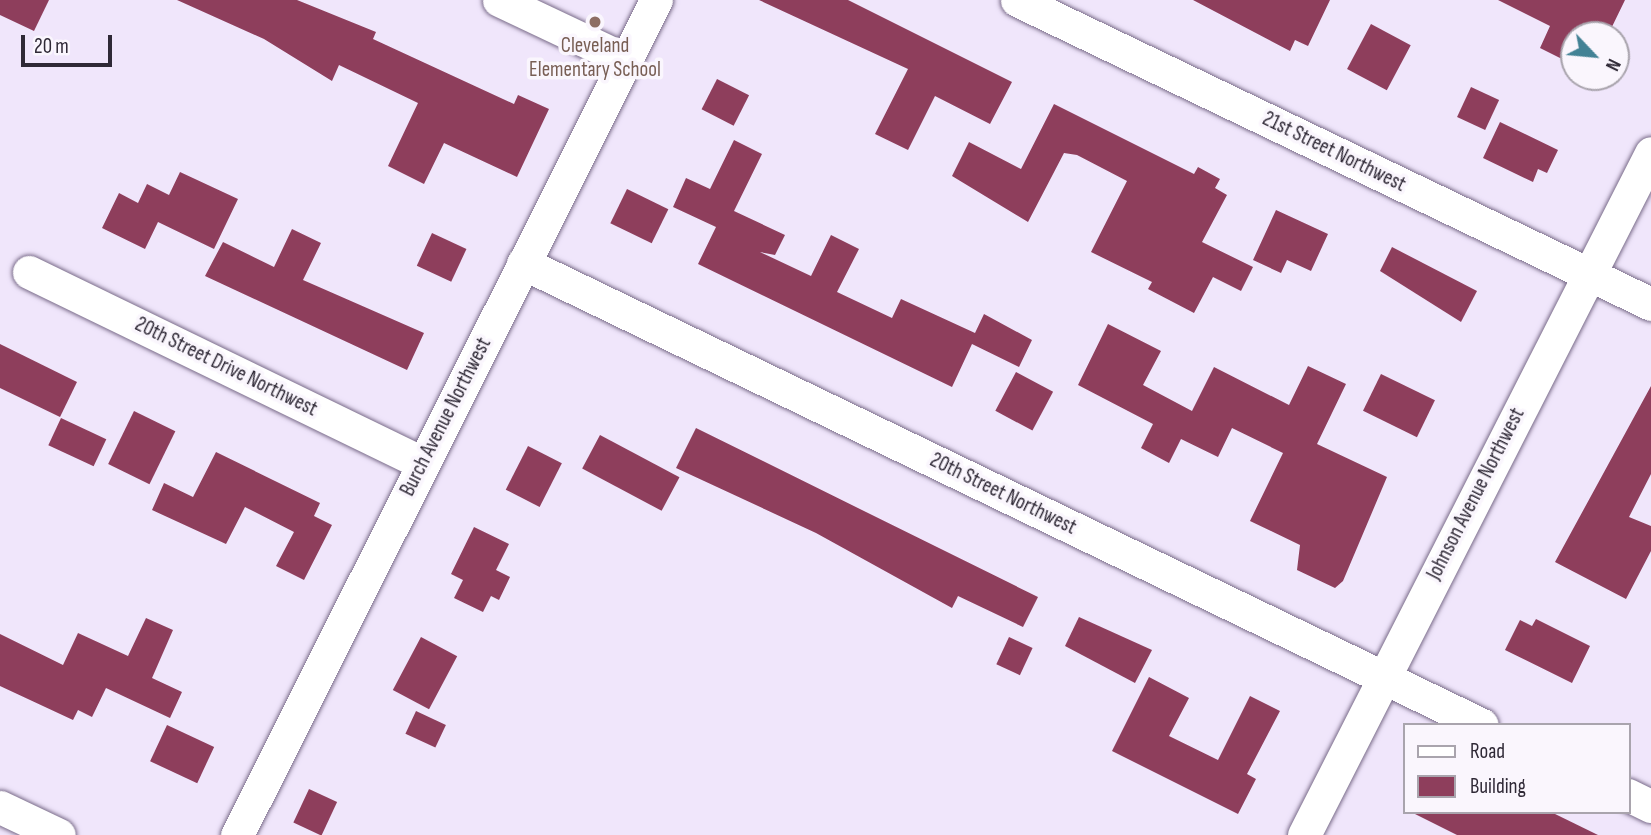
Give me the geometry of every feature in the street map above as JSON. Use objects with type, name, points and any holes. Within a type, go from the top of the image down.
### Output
[{"type":"street","points":[[499,0],[625,60]]},
{"type":"street","name":"Burch Avenue Northwest","points":[[237,835],[656,0]]},
{"type":"street","name":"21st Street Northwest","points":[[1017,0],[1651,304]]},
{"type":"street","name":"Johnson Avenue Northwest","points":[[1304,835],[1382,676],[1651,153]]},
{"type":"street","name":"20th Street Northwest","points":[[523,263],[1478,723]]},
{"type":"street","name":"20th Street Drive Northwest","points":[[29,272],[422,463]]},
{"type":"street","points":[[1630,796],[1651,806]]},
{"type":"street","points":[[0,807],[59,835]]},
{"type":"building","points":[[0,0],[49,0],[34,31],[0,15]]},
{"type":"building","points":[[177,0],[297,0],[376,32],[373,39],[514,104],[518,95],[549,109],[517,177],[444,143],[424,184],[388,166],[418,103],[339,65],[332,81],[264,39]]},
{"type":"building","points":[[759,0],[848,0],[1012,82],[990,124],[935,96],[908,150],[875,134],[908,69]]},
{"type":"building","points":[[1193,0],[1330,0],[1308,46],[1295,40],[1290,51]]},
{"type":"building","points":[[1498,0],[1625,0],[1615,21],[1560,21],[1560,58],[1540,48],[1550,26]]},
{"type":"building","points":[[1371,24],[1411,45],[1387,90],[1347,69]]},
{"type":"building","points":[[717,79],[749,95],[734,126],[702,109]]},
{"type":"building","points":[[1471,87],[1499,100],[1485,130],[1457,117]]},
{"type":"building","points":[[1054,104],[1194,174],[1198,167],[1220,179],[1215,188],[1227,195],[1202,242],[1253,267],[1241,291],[1213,277],[1194,313],[1148,289],[1152,282],[1091,252],[1127,181],[1077,155],[1064,153],[1028,222],[952,176],[969,142],[1021,169]]},
{"type":"building","points":[[1500,122],[1558,150],[1547,173],[1538,169],[1533,182],[1483,158]]},
{"type":"building","points":[[734,140],[762,154],[734,211],[785,235],[775,255],[760,252],[811,276],[831,235],[859,249],[837,292],[892,318],[901,299],[975,333],[984,314],[1032,340],[1019,367],[972,344],[952,387],[698,264],[716,227],[673,207],[686,178],[710,189]]},
{"type":"building","points":[[180,172],[238,199],[214,249],[158,222],[145,249],[102,228],[119,193],[138,203],[147,184],[169,195]]},
{"type":"building","points":[[627,189],[668,209],[652,243],[610,223]]},
{"type":"building","points":[[1276,210],[1328,234],[1311,271],[1287,260],[1281,273],[1253,260]]},
{"type":"building","points":[[292,229],[321,243],[303,280],[424,333],[407,370],[205,276],[223,242],[274,267]]},
{"type":"building","points":[[432,233],[466,249],[451,282],[417,266]]},
{"type":"building","points":[[1392,247],[1477,291],[1461,322],[1380,271]]},
{"type":"building","points":[[1108,324],[1161,351],[1143,385],[1192,411],[1214,367],[1289,405],[1308,366],[1346,384],[1317,444],[1387,477],[1343,581],[1335,588],[1297,570],[1300,545],[1250,521],[1283,453],[1232,428],[1218,457],[1181,439],[1169,463],[1141,448],[1153,424],[1078,385]]},
{"type":"building","points":[[0,344],[77,382],[60,417],[0,388]]},
{"type":"building","points":[[1016,372],[1053,392],[1032,431],[995,411]]},
{"type":"building","points":[[1381,374],[1435,400],[1417,437],[1363,411]]},
{"type":"building","points":[[1651,386],[1651,474],[1629,517],[1651,526],[1651,551],[1626,599],[1555,562]]},
{"type":"building","points":[[134,411],[175,431],[149,484],[108,464]]},
{"type":"building","points":[[61,418],[106,439],[94,466],[48,445]]},
{"type":"building","points":[[696,428],[1038,597],[1023,627],[958,596],[952,608],[816,533],[676,468]]},
{"type":"building","points":[[600,435],[679,477],[662,511],[582,469]]},
{"type":"building","points":[[528,446],[562,463],[540,507],[506,490]]},
{"type":"building","points":[[216,452],[320,503],[314,516],[332,525],[304,580],[276,566],[294,532],[245,507],[226,544],[152,510],[164,483],[193,497]]},
{"type":"building","points":[[474,527],[509,544],[496,570],[510,577],[499,600],[491,596],[483,612],[454,598],[463,580],[451,574]]},
{"type":"building","points":[[1079,617],[1152,650],[1135,683],[1065,646]]},
{"type":"building","points":[[146,618],[173,630],[152,678],[182,692],[170,718],[106,688],[92,717],[78,710],[73,720],[0,686],[0,634],[63,665],[78,633],[128,656]]},
{"type":"building","points":[[1536,619],[1590,646],[1572,683],[1505,650],[1520,620],[1532,626]]},
{"type":"building","points":[[421,637],[457,656],[429,709],[393,690]]},
{"type":"building","points":[[1009,637],[1033,648],[1020,675],[996,664]]},
{"type":"building","points":[[1149,677],[1189,698],[1169,736],[1218,760],[1250,696],[1280,711],[1247,774],[1256,779],[1238,814],[1112,751]]},
{"type":"building","points":[[416,711],[446,725],[435,748],[405,734]]},
{"type":"building","points":[[167,725],[214,747],[197,783],[150,761]]},
{"type":"building","points":[[309,789],[337,802],[322,835],[293,823]]},
{"type":"building","points":[[1415,814],[1555,814],[1598,835],[1457,835]]},
{"type":"place","name":"Cleveland Elementary School","points":[[595,22]]}]
